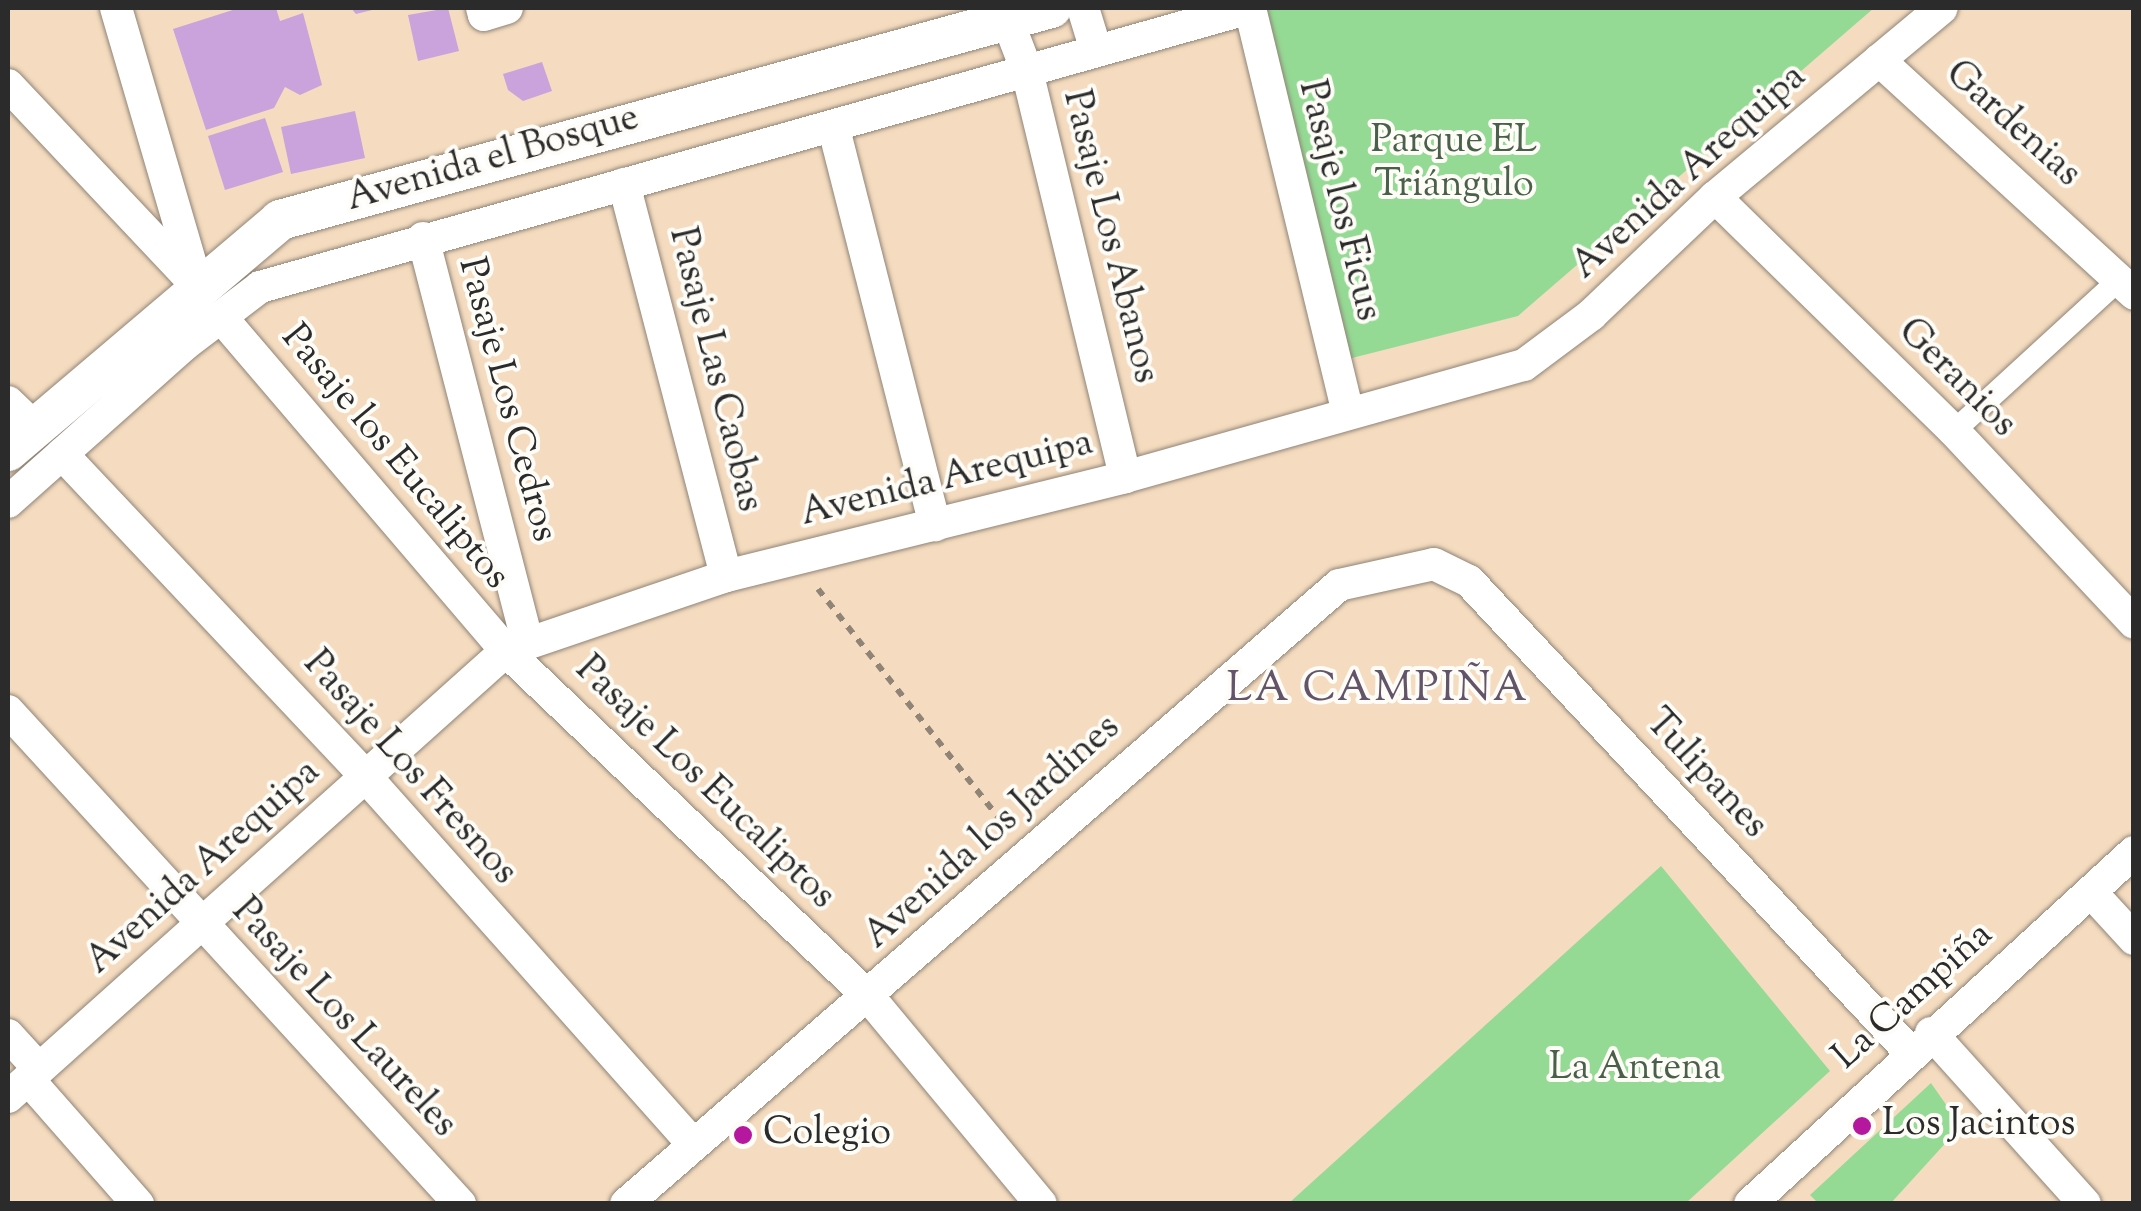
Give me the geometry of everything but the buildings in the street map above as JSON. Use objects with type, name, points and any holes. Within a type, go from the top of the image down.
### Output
[{"type":"street","points":[[116,8],[209,301],[422,238],[834,129],[1027,71],[1095,46],[1250,8]]},
{"type":"street","points":[[482,8],[484,14],[508,8]]},
{"type":"street","name":"Avenida el Bosque","points":[[28,433],[209,301],[280,220],[1051,8]]},
{"type":"street","points":[[1082,8],[1095,46]]},
{"type":"street","name":"Pasaje los Ficus","points":[[1250,8],[1348,412]]},
{"type":"street","name":"Avenida Arequipa","points":[[25,1081],[516,646],[726,576],[1126,476],[1524,365],[1591,315],[1715,197],[1942,8]]},
{"type":"street","name":"Pasaje Los Abanos","points":[[1008,19],[1027,71],[1126,476]]},
{"type":"street","name":"Gardenias","points":[[1879,60],[2127,287]]},
{"type":"street","name":"Pasaje los Eucaliptos","points":[[8,85],[209,301],[516,646]]},
{"type":"street","points":[[834,129],[936,525]]},
{"type":"street","name":"Pasaje Las Caobas","points":[[624,184],[726,576]]},
{"type":"street","name":"Geranios","points":[[1715,197],[1954,431],[2134,623]]},
{"type":"street","name":"Pasaje Los Cedros","points":[[422,238],[516,646]]},
{"type":"street","points":[[1954,431],[2127,287]]},
{"type":"street","points":[[8,502],[28,433]]},
{"type":"street","name":"Pasaje Los Fresnos","points":[[28,433],[366,777],[692,1143]]},
{"type":"street","name":"Avenida los Jardines","points":[[626,1204],[692,1143],[870,997],[1026,853],[1339,585],[1434,564]]},
{"type":"street","name":"Tulipanes","points":[[1434,564],[1469,582],[2084,1204]]},
{"type":"street","name":"Pasaje Los Eucaliptos","points":[[516,646],[870,997],[1036,1202]]},
{"type":"street","name":"Pasaje Los Laureles","points":[[8,711],[200,925],[460,1204]]},
{"type":"street","name":"La Campiña","points":[[1764,1199],[1920,1042],[2134,852]]},
{"type":"street","points":[[2091,892],[2134,939]]},
{"type":"street","points":[[8,1034],[25,1081],[138,1204]]},
{"type":"path","points":[[796,559],[1026,853]]},
{"type":"green space","name":"Parque EL Triángulo","points":[[1258,8],[1874,8],[1518,316],[1348,359]]},
{"type":"green space","name":"La Antena","points":[[1661,866],[1830,1071],[1686,1203],[1289,1203]]},
{"type":"green space","points":[[1931,1083],[1961,1126],[1891,1203],[1818,1203],[1810,1195]]},
{"type":"place","name":"Los Jacintos","points":[[1862,1126]]},
{"type":"place","name":"Colegio","points":[[743,1135]]},
{"type":"district","name":"LA CAMPIÑA","points":[[1378,690]]}]
